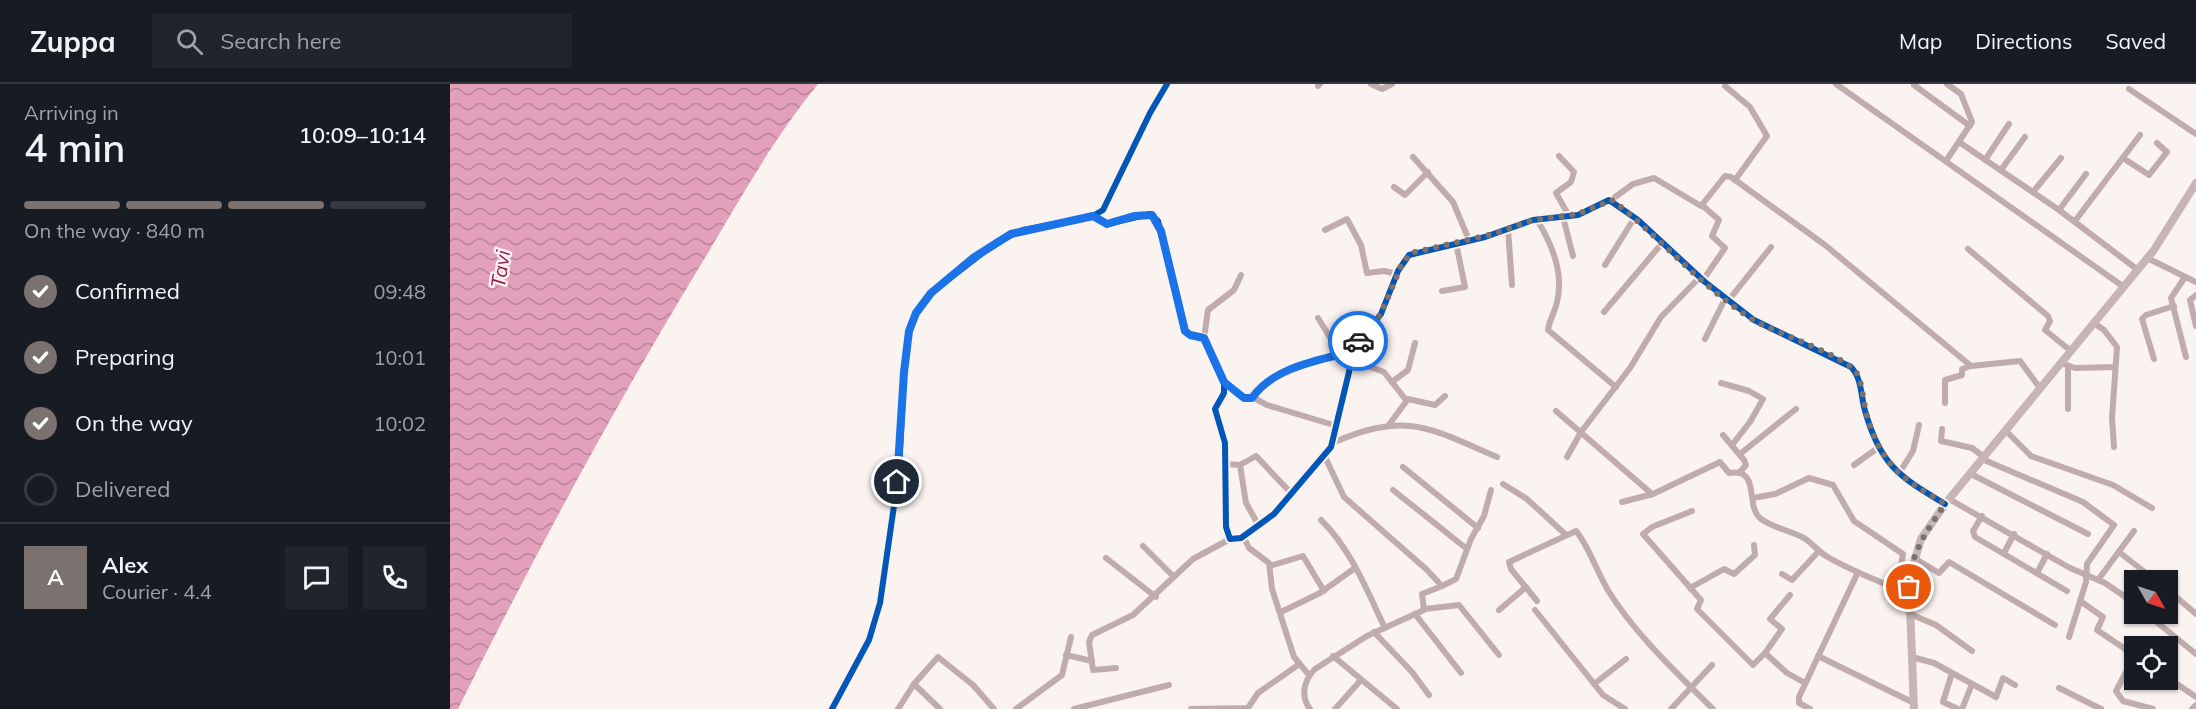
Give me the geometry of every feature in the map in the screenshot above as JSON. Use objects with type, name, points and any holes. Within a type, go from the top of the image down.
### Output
[{"type":"street","points":[[832,709],[876,621],[899,471],[904,372],[909,331],[916,313],[931,293],[973,258],[1011,234],[1093,216],[1106,206],[1150,113],[1167,84]]},
{"type":"street","points":[[1371,84],[1382,89],[1392,84]]},
{"type":"street","points":[[1836,84],[2119,284]]},
{"type":"street","points":[[1946,161],[1970,126],[1971,118],[1961,96],[1947,84]]},
{"type":"street","points":[[1914,85],[1970,126]]},
{"type":"street","points":[[1725,86],[1750,106],[1767,136],[1735,180]]},
{"type":"street","points":[[2129,89],[2196,134]]},
{"type":"street","points":[[1985,160],[2009,124]]},
{"type":"street","points":[[2075,221],[2140,135]]},
{"type":"street","points":[[2001,170],[2025,137]]},
{"type":"street","points":[[1959,142],[2075,221],[2134,266]]},
{"type":"street","points":[[2123,158],[2149,175],[2167,152],[2157,143]]},
{"type":"street","points":[[1559,156],[1574,172],[1571,182],[1556,194],[1566,217],[1573,256]]},
{"type":"street","points":[[1413,157],[1454,202],[1469,240]]},
{"type":"street","points":[[2033,192],[2061,158]]},
{"type":"street","points":[[1394,187],[1405,195],[1428,172]]},
{"type":"street","points":[[2059,210],[2086,174]]},
{"type":"street","points":[[1703,206],[1725,176],[1735,180],[1825,245],[1971,366]]},
{"type":"street","points":[[1116,668],[1093,670],[1089,642],[1092,634],[1124,621],[1156,597],[1193,559],[1259,526],[1275,513],[1324,455],[1332,443],[1337,426],[1354,351],[1381,314],[1397,274],[1411,253],[1469,240],[1537,220],[1566,217],[1611,200],[1633,184],[1654,178],[1703,206],[1719,220],[1712,236],[1725,248],[1701,279],[1661,317],[1616,387],[1581,432],[1567,457]]},
{"type":"street","points":[[2068,409],[2065,365],[2067,349],[2094,323],[2119,284],[2134,266],[2147,258],[2182,209],[2196,183]]},
{"type":"street","points":[[1611,200],[1635,217],[1701,279],[1754,320],[1856,372],[1867,417],[1879,447],[1898,475],[1944,502],[1982,516],[2075,571],[2098,580],[2124,597]]},
{"type":"street","points":[[1093,216],[1107,224],[1147,214],[1156,218],[1185,331],[1190,335],[1204,338]]},
{"type":"street","points":[[1605,265],[1635,217]]},
{"type":"street","points":[[1325,230],[1347,219],[1361,245],[1367,273],[1384,271],[1397,274]]},
{"type":"street","points":[[1537,220],[1549,242],[1560,280],[1558,300],[1548,330],[1616,387]]},
{"type":"street","points":[[1508,229],[1512,285]]},
{"type":"street","points":[[1604,312],[1663,242]]},
{"type":"street","points":[[1442,291],[1465,286],[1456,243]]},
{"type":"street","points":[[1705,339],[1727,300],[1771,247]]},
{"type":"street","points":[[1968,249],[2048,316],[2050,321],[2045,330],[2067,349]]},
{"type":"street","points":[[2147,258],[2196,282]]},
{"type":"street","points":[[1241,276],[1234,290],[1208,310],[1204,338],[1224,382],[1242,398],[1252,398],[1267,405],[1337,426]]},
{"type":"street","points":[[2185,277],[2172,294],[2186,357]]},
{"type":"street","points":[[2196,295],[2190,300],[2196,326]]},
{"type":"street","points":[[2154,359],[2142,319],[2146,315],[2174,306]]},
{"type":"street","points":[[1318,318],[1341,355]]},
{"type":"street","points":[[2094,323],[2116,345],[2114,447]]},
{"type":"street","points":[[1392,382],[1408,370],[1416,343]]},
{"type":"street","points":[[1252,398],[1260,387],[1280,374],[1354,351]]},
{"type":"street","points":[[1351,360],[1381,371],[1406,400]]},
{"type":"street","points":[[1945,403],[1945,380],[1961,376],[1962,369],[1971,366],[2020,361],[2038,385]]},
{"type":"street","points":[[1904,588],[1922,539],[1944,502],[1971,474],[1981,455],[2006,431],[2038,385],[2065,365],[2115,367]]},
{"type":"street","points":[[1224,382],[1224,393],[1215,409],[1223,435],[1226,465],[1226,527],[1230,539]]},
{"type":"street","points":[[1721,383],[1749,391],[1763,399],[1732,445]]},
{"type":"street","points":[[1388,426],[1406,400],[1435,405],[1445,396]]},
{"type":"street","points":[[1740,454],[1757,443],[1796,409]]},
{"type":"street","points":[[1556,411],[1652,494]]},
{"type":"street","points":[[1898,475],[1913,451],[1919,425]]},
{"type":"street","points":[[1332,443],[1362,430],[1388,426],[1427,427],[1497,457]]},
{"type":"street","points":[[1942,429],[1941,441],[1972,448],[1981,455],[2083,502],[2113,523],[2114,527],[2087,564],[2080,601],[2069,637]]},
{"type":"street","points":[[2006,431],[2031,456],[2072,469],[2134,496],[2152,508]]},
{"type":"street","points":[[1622,502],[1652,494],[1719,462],[1730,473],[1740,472],[1746,465],[1740,454],[1723,435]]},
{"type":"street","points":[[1854,465],[1879,447]]},
{"type":"street","points":[[1324,455],[1342,494],[1349,503],[1426,568],[1442,586]]},
{"type":"street","points":[[1226,465],[1240,465],[1256,456],[1291,493]]},
{"type":"street","points":[[1240,465],[1246,503],[1259,526]]},
{"type":"street","points":[[1403,467],[1478,528]]},
{"type":"street","points":[[1740,472],[1750,483],[1753,508],[1760,518],[1806,539],[1819,551],[1858,572],[1904,588]]},
{"type":"street","points":[[1971,474],[2088,534]]},
{"type":"street","points":[[1753,498],[1775,494],[1809,478],[1833,485],[1854,521],[1903,554],[1904,588],[1910,614],[1911,703],[1818,656]]},
{"type":"street","points":[[1503,484],[1527,499],[1565,534]]},
{"type":"street","points":[[1393,490],[1467,549]]},
{"type":"street","points":[[1425,609],[1422,594],[1456,579],[1478,528],[1491,490]]},
{"type":"street","points":[[1692,511],[1643,533],[1701,601],[1697,609],[1753,664],[1765,653],[1782,629],[1770,618],[1790,595]]},
{"type":"street","points":[[1982,516],[1973,536],[2067,591]]},
{"type":"street","points":[[1321,520],[1335,536],[1355,568],[1385,628]]},
{"type":"street","points":[[2098,580],[2134,531]]},
{"type":"street","points":[[1538,601],[1509,562],[1565,534],[1577,532],[1609,592],[1647,640],[1713,709]]},
{"type":"street","points":[[2004,553],[2014,534]]},
{"type":"street","points":[[1243,536],[1249,548],[1270,566],[1272,589],[1298,665],[1309,675]]},
{"type":"street","points":[[1690,588],[1724,569],[1734,574],[1755,555],[1754,545]]},
{"type":"street","points":[[1143,546],[1174,577]]},
{"type":"street","points":[[1782,574],[1792,579],[1819,551]]},
{"type":"street","points":[[2119,552],[2142,570]]},
{"type":"street","points":[[2037,573],[2047,554]]},
{"type":"street","points":[[1270,566],[1303,556],[1324,591]]},
{"type":"street","points":[[1106,558],[1156,597]]},
{"type":"street","points":[[1914,558],[1939,573],[1949,562],[2055,625]]},
{"type":"street","points":[[1281,612],[1324,591],[1355,568]]},
{"type":"street","points":[[1810,709],[1798,701],[1858,572]]},
{"type":"street","points":[[1499,610],[1526,587]]},
{"type":"street","points":[[2178,598],[2196,614]]},
{"type":"street","points":[[2080,601],[2103,617],[2097,630],[2124,649]]},
{"type":"street","points":[[1310,709],[1306,703],[1304,690],[1309,675],[1374,632],[1425,609],[1459,605],[1499,655]]},
{"type":"street","points":[[1535,610],[1603,695],[1625,709]]},
{"type":"street","points":[[1415,614],[1461,673]]},
{"type":"street","points":[[1910,614],[1936,625],[1972,651]]},
{"type":"street","points":[[2165,624],[2196,654]]},
{"type":"street","points":[[1374,632],[1412,672],[1429,695]]},
{"type":"street","points":[[1016,709],[1062,675],[1071,637]]},
{"type":"street","points":[[1765,653],[1783,670],[1805,683]]},
{"type":"street","points":[[1066,655],[1092,661]]},
{"type":"street","points":[[898,709],[914,684],[936,658],[941,657],[973,685],[994,709]]},
{"type":"street","points":[[1333,657],[1397,709]]},
{"type":"street","points":[[1912,657],[1952,673],[1996,697],[2003,678],[2015,685]]},
{"type":"street","points":[[1594,684],[1626,659]]},
{"type":"street","points":[[1191,709],[1248,708],[1258,693],[1298,665]]},
{"type":"street","points":[[1671,709],[1712,665]]},
{"type":"street","points":[[2124,672],[2116,691],[2123,700],[2153,709]]},
{"type":"street","points":[[1952,673],[1943,702],[1960,709],[1972,684]]},
{"type":"street","points":[[1335,709],[1361,680]]},
{"type":"street","points":[[914,684],[940,709]]},
{"type":"street","points":[[1074,709],[1169,685]]},
{"type":"street","points":[[2178,685],[2196,697]]},
{"type":"street","points":[[2059,688],[2102,709]]},
{"type":"street","points":[[2192,709],[2196,705]]},
{"type":"water","name":"Tavi","points":[[450,84],[818,84],[785,128],[755,175],[665,324],[543,542],[458,709],[450,709]]},
{"type":"cycle path","points":[[832,709],[869,640],[880,603],[899,471],[904,372],[909,331],[916,313],[931,293],[998,241],[1023,230],[1091,217],[1103,210],[1150,113],[1167,84]]},
{"type":"cycle path","points":[[1093,216],[1107,224],[1150,214],[1158,221],[1185,331],[1189,335],[1204,338],[1224,382],[1224,393],[1215,409],[1225,443],[1226,527],[1230,539],[1241,538],[1274,514],[1331,447],[1355,347],[1381,314],[1398,271],[1409,255],[1485,237],[1533,220],[1578,215],[1609,200],[1638,220],[1705,282],[1754,320],[1851,367],[1859,381],[1870,426],[1884,455],[1903,476],[1945,504]]},
{"type":"way so far","points":[[1358,341],[1381,314],[1397,274],[1406,257],[1411,253],[1493,234],[1533,220],[1578,214],[1612,200],[1663,242],[1705,282],[1754,320],[1841,361],[1856,372],[1867,417],[1878,445],[1893,470],[1945,504],[1922,539],[1914,558],[1909,587]]},
{"type":"route","points":[[897,482],[904,372],[909,331],[916,313],[931,293],[973,258],[998,241],[1023,230],[1093,216],[1107,224],[1147,214],[1156,218],[1185,331],[1187,334],[1204,338],[1224,382],[1244,398],[1252,398],[1266,382],[1289,370],[1354,351],[1358,341]]}]
